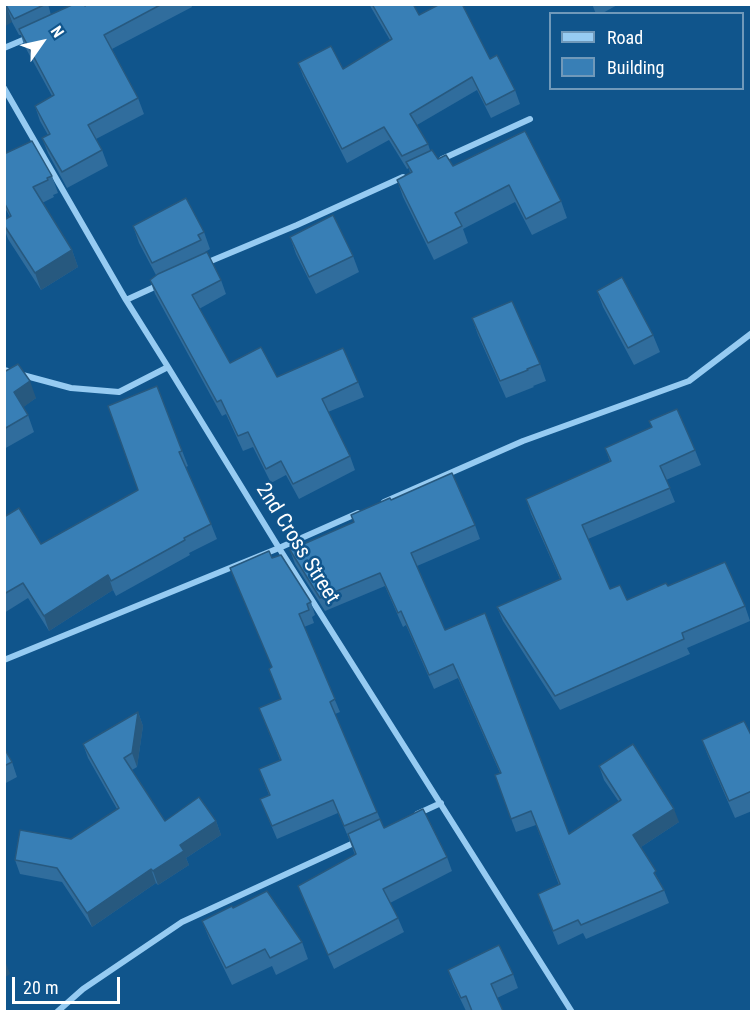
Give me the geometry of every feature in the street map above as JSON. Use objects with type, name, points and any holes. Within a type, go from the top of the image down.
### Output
[{"type":"street","points":[[4,48],[37,34]]},
{"type":"street","name":"2nd Cross Street","points":[[4,88],[126,300],[279,548],[572,1011]]},
{"type":"street","points":[[436,162],[530,119]]},
{"type":"street","points":[[198,267],[414,172]]},
{"type":"street","points":[[126,300],[167,281]]},
{"type":"street","points":[[374,506],[523,441],[689,381],[752,333]]},
{"type":"street","points":[[4,370],[71,388],[119,392],[168,367]]},
{"type":"street","points":[[4,660],[364,511]]},
{"type":"street","points":[[408,818],[441,803]]},
{"type":"street","points":[[57,1011],[83,988],[182,922],[365,838]]},
{"type":"building","points":[[4,4],[46,4],[14,19]]},
{"type":"building","points":[[74,4],[85,6],[88,4],[162,4],[104,35],[138,98],[88,125],[102,150],[62,172],[42,138],[50,134],[35,106],[54,95],[19,29]]},
{"type":"building","points":[[372,4],[413,4],[419,15],[440,4],[462,4],[490,59],[497,55],[515,90],[486,105],[472,77],[410,114],[428,144],[402,156],[384,127],[342,149],[298,63],[331,46],[343,69],[392,39]]},
{"type":"building","points":[[525,131],[561,201],[526,219],[509,185],[455,213],[462,226],[428,243],[397,180],[412,172],[406,162],[432,150],[438,159],[446,155],[453,166]]},
{"type":"building","points":[[32,141],[52,176],[33,187],[72,250],[35,273],[4,225],[4,220],[11,216],[4,202],[4,154]]},
{"type":"building","points":[[186,198],[204,232],[198,235],[201,240],[152,263],[133,226]]},
{"type":"building","points":[[333,215],[353,256],[309,277],[290,237]]},
{"type":"building","points":[[207,252],[221,280],[192,295],[230,363],[261,347],[277,377],[343,348],[358,382],[322,399],[350,456],[293,484],[281,461],[266,469],[248,432],[238,436],[221,400],[217,402],[150,280],[158,274]]},
{"type":"building","points":[[622,277],[653,335],[628,348],[597,291]]},
{"type":"building","points":[[512,301],[540,364],[500,381],[472,318]]},
{"type":"building","points":[[18,364],[30,381],[14,392],[28,415],[4,429],[4,372]]},
{"type":"building","points":[[157,386],[182,451],[179,452],[211,524],[111,581],[108,575],[44,616],[23,583],[4,594],[4,517],[19,508],[41,544],[138,490],[108,406]]},
{"type":"building","points":[[677,409],[695,450],[660,466],[670,488],[582,525],[610,589],[620,585],[627,600],[725,562],[745,606],[682,633],[684,639],[555,696],[497,607],[561,579],[526,499],[611,461],[605,448],[652,427],[649,421]]},
{"type":"building","points":[[452,473],[475,525],[411,553],[445,630],[485,613],[569,834],[621,800],[599,766],[633,744],[674,809],[633,835],[656,871],[654,873],[664,890],[581,925],[578,920],[553,931],[538,894],[560,884],[531,811],[511,819],[495,775],[501,773],[453,664],[429,675],[401,611],[398,613],[380,573],[320,598],[290,550],[354,522],[351,515]]},
{"type":"building","points":[[269,551],[272,558],[281,555],[311,602],[307,604],[309,610],[299,614],[335,699],[330,702],[377,812],[344,826],[333,800],[272,826],[260,799],[270,795],[259,769],[281,760],[259,708],[281,699],[269,669],[272,667],[230,568]]},
{"type":"building","points":[[138,712],[132,753],[124,758],[165,821],[199,797],[216,821],[180,845],[184,851],[153,871],[151,869],[87,913],[57,868],[15,860],[20,830],[71,839],[119,808],[83,744]]},
{"type":"building","points":[[744,721],[752,737],[752,791],[729,801],[702,740]]},
{"type":"building","points":[[4,748],[12,762],[4,766]]},
{"type":"building","points":[[423,809],[447,857],[383,889],[398,918],[328,955],[298,886],[356,854],[348,834],[380,819],[384,828]]},
{"type":"building","points":[[267,891],[302,942],[270,958],[265,949],[226,968],[202,921]]},
{"type":"building","points":[[499,945],[513,974],[491,984],[503,1011],[472,1011],[466,996],[461,998],[448,970]]}]
